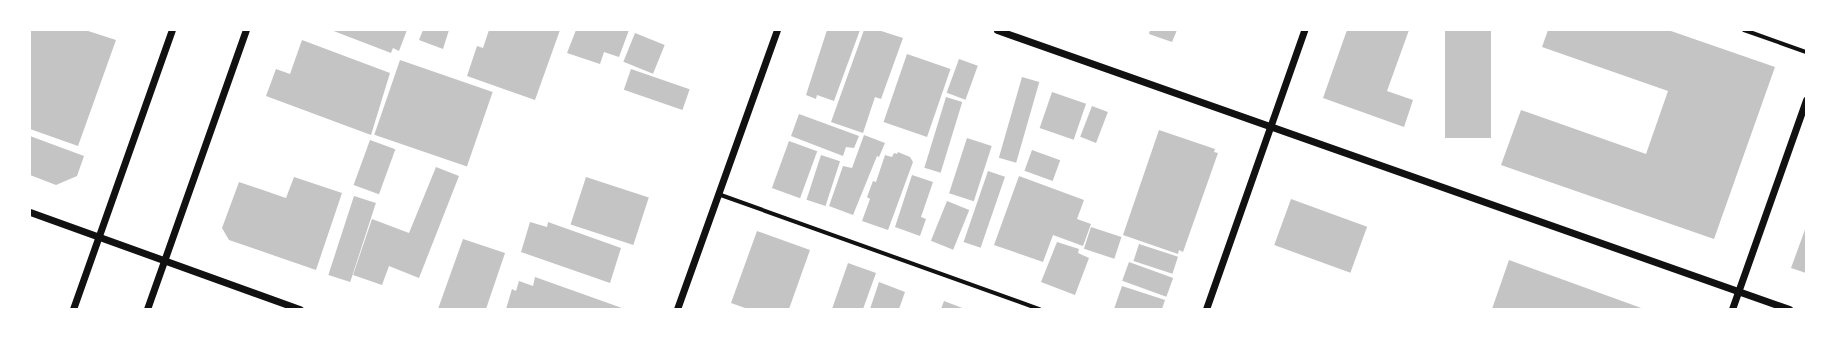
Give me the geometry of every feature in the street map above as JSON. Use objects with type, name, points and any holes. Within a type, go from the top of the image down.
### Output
[{"type":"street","points":[[73,309],[172,30]]},
{"type":"street","points":[[147,309],[246,30]]},
{"type":"street","points":[[677,309],[777,30]]},
{"type":"street","points":[[997,30],[1270,128],[1788,309]]},
{"type":"street","points":[[1206,309],[1304,30]]},
{"type":"street","points":[[1744,30],[1806,52]]},
{"type":"street","points":[[1732,309],[1806,100]]},
{"type":"street","points":[[718,194],[1040,309]]},
{"type":"street","points":[[30,212],[300,309]]},
{"type":"building","points":[[30,30],[85,30],[116,40],[78,146],[30,129]]},
{"type":"building","points":[[331,30],[407,30],[399,51],[393,48],[391,53]]},
{"type":"building","points":[[423,30],[449,30],[443,49],[419,40]]},
{"type":"building","points":[[489,30],[560,30],[535,100],[467,76],[477,46],[483,48]]},
{"type":"building","points":[[576,30],[629,30],[619,57],[604,52],[600,64],[567,53]]},
{"type":"building","points":[[827,30],[860,30],[834,101],[817,95],[816,99],[806,95]]},
{"type":"building","points":[[864,30],[878,30],[903,38],[881,99],[875,97],[863,133],[831,122]]},
{"type":"building","points":[[1150,30],[1177,30],[1172,42],[1149,34]]},
{"type":"building","points":[[1347,30],[1409,30],[1387,91],[1413,100],[1404,127],[1323,98]]},
{"type":"building","points":[[1445,30],[1491,30],[1491,138],[1445,138]]},
{"type":"building","points":[[1548,30],[1668,30],[1775,67],[1714,239],[1501,165],[1521,110],[1646,154],[1668,91],[1542,47]]},
{"type":"building","points":[[635,33],[665,45],[653,74],[623,62]]},
{"type":"building","points":[[302,40],[390,73],[371,135],[266,96],[276,69],[290,74]]},
{"type":"building","points":[[907,54],[950,69],[927,137],[884,122]]},
{"type":"building","points":[[959,59],[978,66],[965,100],[947,93]]},
{"type":"building","points":[[400,60],[493,92],[467,167],[374,135]]},
{"type":"building","points":[[631,69],[690,89],[682,110],[624,90]]},
{"type":"building","points":[[1022,77],[1039,82],[1016,163],[999,158]]},
{"type":"building","points":[[1052,92],[1086,104],[1074,140],[1040,128]]},
{"type":"building","points":[[946,97],[962,102],[941,173],[924,168]]},
{"type":"building","points":[[1092,106],[1108,112],[1096,143],[1080,137]]},
{"type":"building","points":[[799,114],[859,136],[854,148],[846,147],[843,156],[791,136]]},
{"type":"building","points":[[1159,130],[1215,149],[1214,152],[1218,153],[1183,252],[1179,250],[1178,254],[1123,235]]},
{"type":"building","points":[[864,135],[885,143],[879,157],[877,156],[853,215],[829,206],[843,166],[852,168]]},
{"type":"building","points":[[30,136],[84,156],[77,176],[56,185],[30,175]]},
{"type":"building","points":[[967,138],[992,146],[974,201],[949,193]]},
{"type":"building","points":[[370,140],[395,149],[379,194],[354,185]]},
{"type":"building","points":[[789,141],[817,151],[800,198],[772,188]]},
{"type":"building","points":[[1032,150],[1060,160],[1053,181],[1024,171]]},
{"type":"building","points":[[898,152],[910,157],[913,162],[888,230],[862,221],[870,199],[867,197],[873,181],[876,182],[885,155],[892,157],[894,153],[897,154]]},
{"type":"building","points":[[821,155],[840,161],[825,206],[806,200]]},
{"type":"building","points":[[436,167],[459,176],[419,278],[389,266],[382,285],[353,275],[372,219],[409,233]]},
{"type":"building","points":[[988,171],[1005,177],[981,248],[964,242]]},
{"type":"building","points":[[912,175],[933,182],[921,217],[926,219],[920,236],[895,227]]},
{"type":"building","points":[[1019,176],[1084,200],[1077,219],[1091,224],[1083,246],[1053,235],[1043,262],[994,245]]},
{"type":"building","points":[[294,177],[342,193],[316,270],[229,240],[222,228],[239,182],[286,198]]},
{"type":"building","points":[[586,177],[649,197],[633,245],[571,225]]},
{"type":"building","points":[[354,196],[376,203],[350,282],[328,275]]},
{"type":"building","points":[[1291,199],[1367,227],[1350,273],[1274,245]]},
{"type":"building","points":[[947,201],[969,210],[953,250],[931,241]]},
{"type":"building","points":[[530,222],[547,227],[548,222],[621,248],[610,283],[521,252]]},
{"type":"building","points":[[1091,227],[1121,237],[1114,259],[1084,249]]},
{"type":"building","points":[[1806,227],[1806,273],[1791,268]]},
{"type":"building","points":[[757,231],[810,250],[789,309],[748,309],[731,303]]},
{"type":"building","points":[[463,239],[505,253],[486,309],[438,309]]},
{"type":"building","points":[[1057,242],[1079,249],[1078,253],[1089,258],[1075,295],[1041,282]]},
{"type":"building","points":[[1139,244],[1178,257],[1172,274],[1133,261]]},
{"type":"building","points":[[1509,260],[1644,309],[1492,309]]},
{"type":"building","points":[[1129,262],[1173,278],[1166,297],[1122,281]]},
{"type":"building","points":[[848,263],[876,273],[863,309],[832,309]]},
{"type":"building","points":[[535,277],[622,309],[506,309],[512,289],[516,291],[519,281],[533,286]]},
{"type":"building","points":[[879,282],[905,292],[899,309],[870,309]]},
{"type":"building","points":[[1122,286],[1165,300],[1162,309],[1114,309]]},
{"type":"building","points":[[944,301],[965,309],[941,309]]}]
